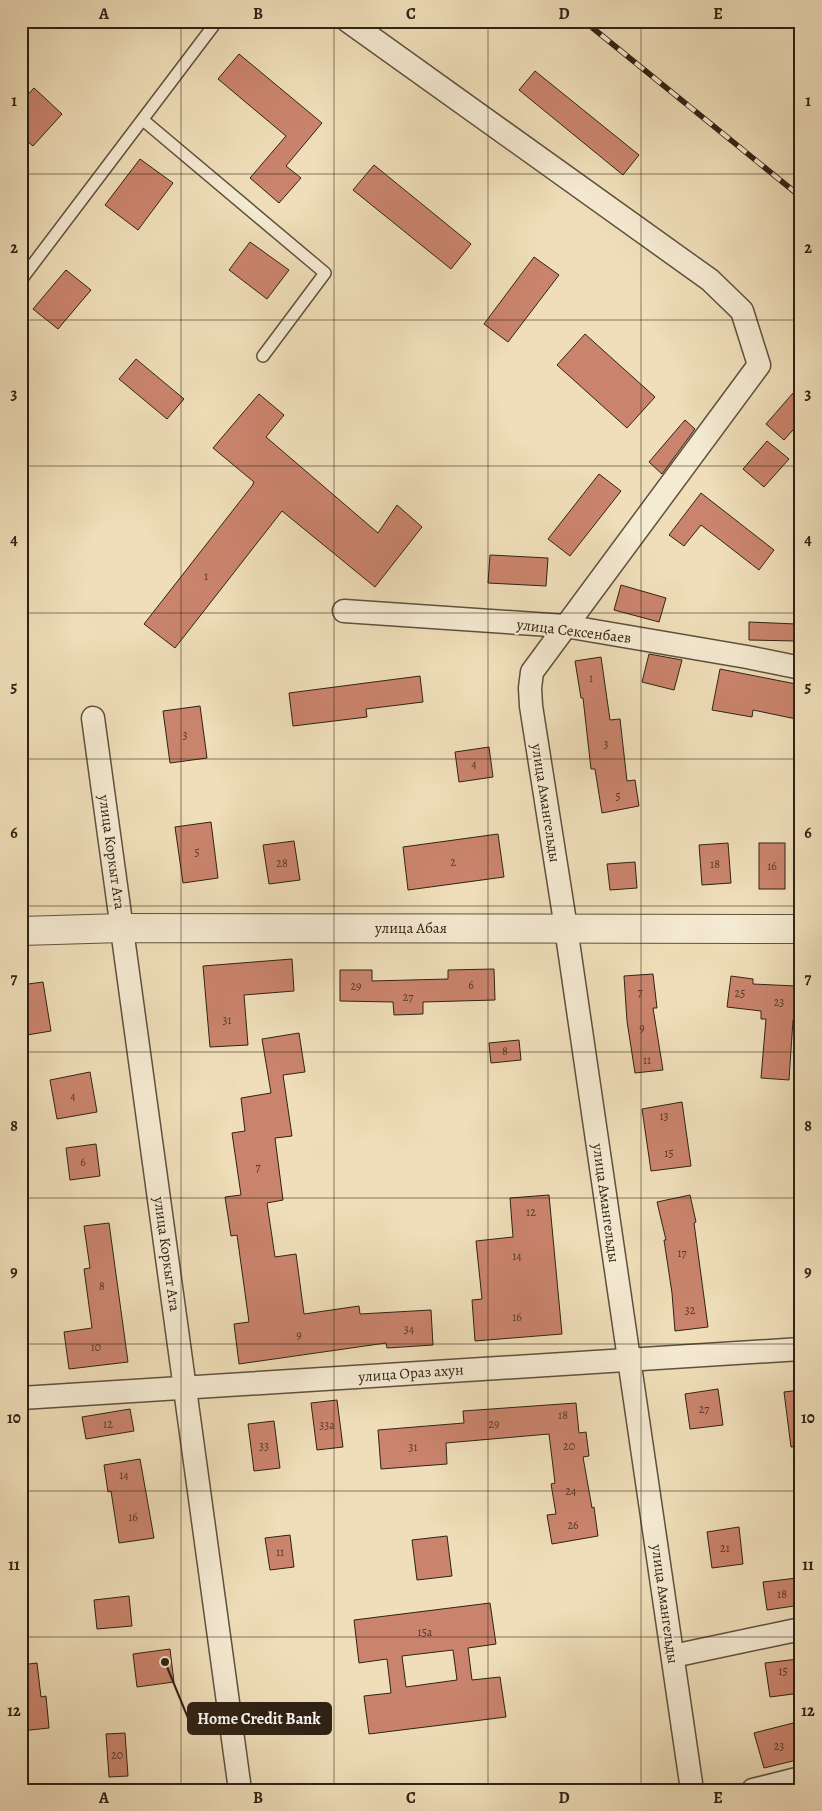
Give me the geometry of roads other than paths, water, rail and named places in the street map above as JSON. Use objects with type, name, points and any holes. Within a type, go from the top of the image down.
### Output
[{"type":"street","name":"улица Амангельды","points":[[348,21],[710,280],[742,312],[759,366],[532,672],[530,688],[531,706],[566,928],[692,1790]]},
{"type":"street","name":"улица Сексенбаев","points":[[344,611],[565,626],[801,668]]},
{"type":"street","name":"улица Коркыт Ата","points":[[93,718],[240,1790]]},
{"type":"street","name":"улица Абая","points":[[21,931],[122,928],[801,929]]},
{"type":"street","name":"улица Ораз ахун","points":[[21,1398],[801,1349]]},
{"type":"street","points":[[672,1656],[801,1629]]},
{"type":"street","points":[[753,1790],[801,1778]]},
{"type":"lane","points":[[21,280],[217,21]]},
{"type":"lane","points":[[143,120],[325,273],[263,356]]},
{"type":"railway","points":[[584,21],[801,197]]},
{"type":"place","name":"Home Credit Bank","points":[[165,1662]]}]
